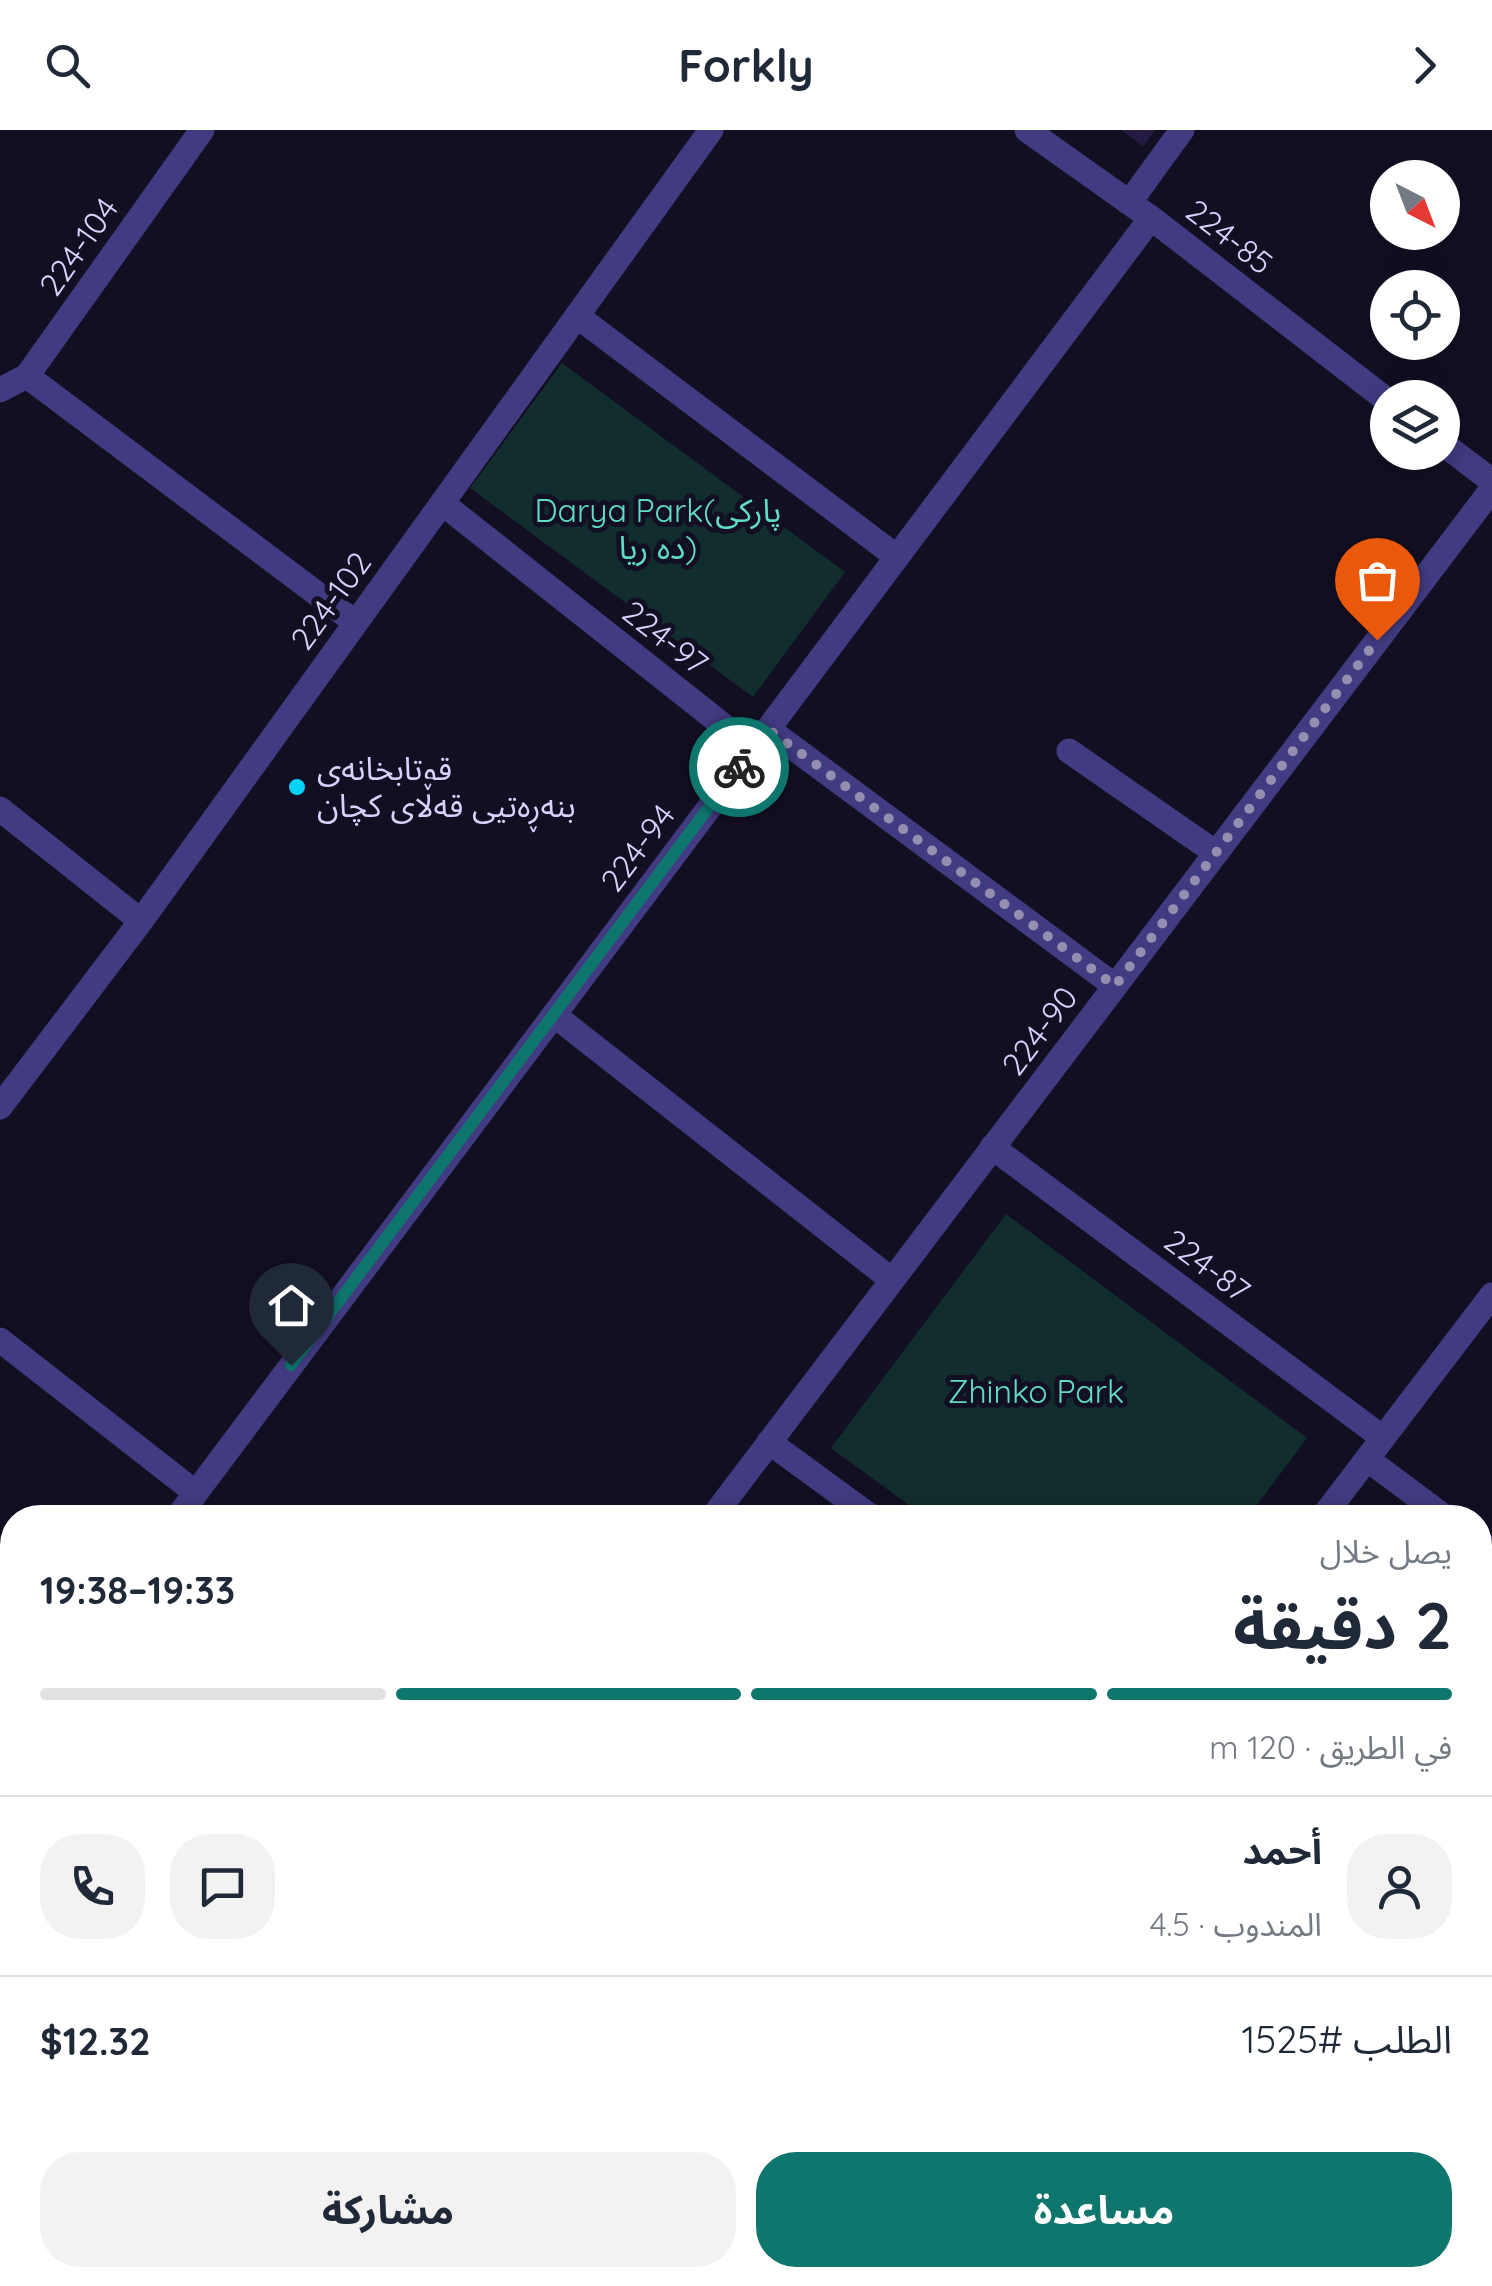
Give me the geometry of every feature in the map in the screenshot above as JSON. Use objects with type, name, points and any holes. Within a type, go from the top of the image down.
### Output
[{"type":"street","name":"224-104","points":[[0,390],[27,376],[202,130]]},
{"type":"street","name":"224-102","points":[[0,1107],[141,921],[711,130]]},
{"type":"street","name":"224-85","points":[[1027,130],[1370,387]]},
{"type":"street","name":"224-94","points":[[187,1505],[897,557],[1140,211],[1182,130]]},
{"type":"street","points":[[576,316],[897,557]]},
{"type":"street","points":[[27,376],[356,623]]},
{"type":"street","points":[[1460,458],[1492,485]]},
{"type":"street","name":"224-90","points":[[722,1505],[1492,485]]},
{"type":"street","name":"224-97","points":[[442,504],[761,739],[1115,986]]},
{"type":"street","points":[[1068,752],[1216,852]]},
{"type":"street","points":[[0,809],[141,921]]},
{"type":"street","points":[[554,1015],[892,1280]]},
{"type":"street","name":"224-87","points":[[992,1148],[1383,1438]]},
{"type":"street","points":[[1332,1505],[1492,1295]]},
{"type":"street","points":[[0,1340],[196,1493]]},
{"type":"street","points":[[769,1442],[855,1505]]},
{"type":"street","points":[[1366,1459],[1428,1505]]},
{"type":"green space","name":"Darya Park(پارکی ده ریا)","points":[[562,363],[845,572],[753,697],[470,488]]},
{"type":"green space","name":"Zhinko Park","points":[[1006,1214],[1307,1438],[1257,1505],[909,1505],[831,1448]]},
{"type":"building","points":[[1121,130],[1155,130],[1143,146]]},
{"type":"way so far","points":[[739,767],[768,729],[1115,986],[1377,640]]},
{"type":"place","name":"قوتابخانەی بنەڕەتیی قەڵای کچان","points":[[297,787]]},
{"type":"route","points":[[291,1365],[739,767]]}]
